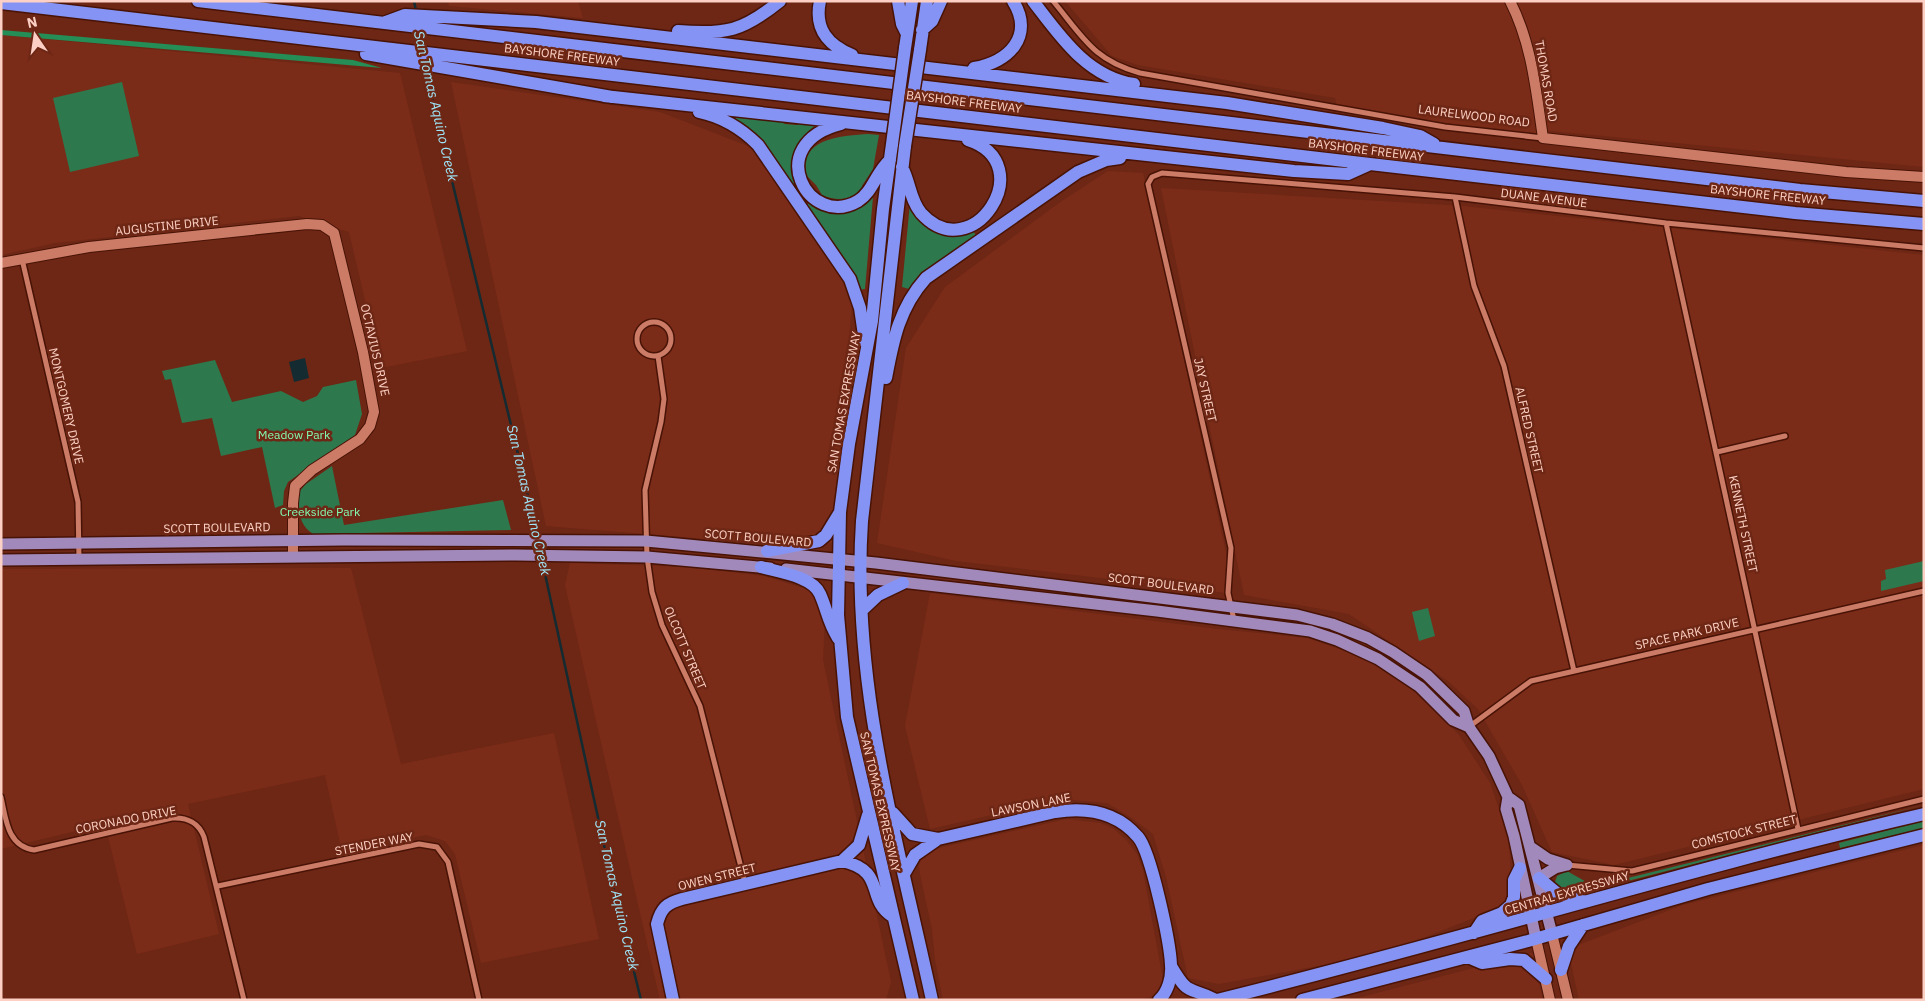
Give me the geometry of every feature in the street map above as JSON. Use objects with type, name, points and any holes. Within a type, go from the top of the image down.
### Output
[{"type":"highway","name":"BAYSHORE FREEWAY","points":[[198,1],[383,23],[440,23],[1438,147],[1800,190],[1924,200]]},
{"type":"highway","points":[[440,23],[555,21],[686,32],[725,31],[753,22],[780,1]]},
{"type":"highway","points":[[820,1],[818,19],[827,40],[846,52],[864,60]]},
{"type":"highway","points":[[898,1],[906,42]]},
{"type":"highway","name":"SAN TOMAS EXPRESSWAY","points":[[912,1],[866,355],[848,444],[840,512],[838,576],[839,638],[847,716],[868,814],[913,1000]]},
{"type":"highway","name":"SAN TOMAS EXPRESSWAY","points":[[927,1],[902,167],[862,521],[860,562],[866,676],[872,724],[932,1000]]},
{"type":"highway","points":[[922,30],[932,21],[941,1]]},
{"type":"highway","points":[[951,69],[985,66],[1006,57],[1016,42],[1020,25],[1014,1]]},
{"type":"highway","points":[[1033,1],[1078,58],[1101,74],[1124,83],[1211,97],[1227,103]]},
{"type":"highway","name":"BAYSHORE FREEWAY","points":[[1,3],[327,42],[442,61],[1795,213],[1924,224]]},
{"type":"highway","points":[[1,10],[26,6]]},
{"type":"highway","points":[[536,22],[951,69],[1227,103],[1420,136],[1438,147]]},
{"type":"highway","points":[[442,61],[604,96],[702,113],[723,119],[741,128],[758,145],[850,279],[860,308],[866,355]]},
{"type":"highway","points":[[604,96],[850,122],[954,136],[1152,158],[1294,171],[1348,174],[1370,164]]},
{"type":"highway","points":[[850,122],[820,131],[805,144],[800,153],[798,170],[804,188],[811,196],[822,204],[831,206],[852,204],[865,196],[880,168],[890,160]]},
{"type":"highway","points":[[902,167],[909,181],[916,206],[928,219],[952,228],[979,222],[996,203],[1000,184],[998,172],[992,157],[983,147],[954,136]]},
{"type":"highway","points":[[877,390],[885,381],[894,336],[906,305],[926,278],[1084,168],[1106,160],[1152,158]]},
{"type":"highway","points":[[767,551],[818,541],[826,535],[840,512]]},
{"type":"highway","points":[[761,566],[802,580],[816,587],[820,594],[828,622],[839,638]]},
{"type":"highway","points":[[862,610],[878,595],[903,583]]},
{"type":"highway","name":"LAWSON LANE","points":[[938,839],[1074,809],[1091,810],[1118,820],[1139,838],[1151,862],[1171,966]]},
{"type":"highway","points":[[891,812],[912,834],[938,839]]},
{"type":"highway","points":[[842,861],[859,845],[868,814]]},
{"type":"highway","name":"CENTRAL EXPRESSWAY","points":[[1216,1000],[1474,933],[1781,849],[1924,814]]},
{"type":"highway","points":[[1304,1000],[1536,939],[1708,889],[1924,835]]},
{"type":"highway","points":[[904,874],[919,851],[938,839]]},
{"type":"highway","points":[[842,861],[862,867],[872,880],[882,909],[892,916]]},
{"type":"highway","name":"OWEN STREET","points":[[673,1000],[657,924],[660,913],[665,906],[672,902],[842,861]]},
{"type":"highway","points":[[1474,933],[1482,921],[1502,913],[1511,905],[1514,897],[1514,880],[1520,868]]},
{"type":"highway","points":[[1539,878],[1558,894],[1585,902]]},
{"type":"highway","points":[[1561,970],[1569,946],[1583,925]]},
{"type":"highway","points":[[1468,957],[1482,963],[1510,959],[1524,960],[1546,979]]},
{"type":"highway","points":[[1158,1000],[1167,989],[1171,966]]},
{"type":"highway","points":[[1171,966],[1188,990],[1216,1000]]},
{"type":"main road","name":"SCOTT BOULEVARD","points":[[1,544],[292,540],[515,539],[646,541],[767,551],[1232,605],[1320,620],[1368,638],[1393,652],[1426,675],[1464,711],[1469,727],[1489,756],[1508,797],[1518,805],[1532,848],[1552,934]]},
{"type":"main road","name":"SCOTT BOULEVARD","points":[[1,560],[516,555],[647,557],[761,566],[1234,620],[1310,631],[1361,650],[1402,674],[1453,720],[1469,727]]},
{"type":"main road","name":"SCOTT BOULEVARD","points":[[1508,797],[1506,809],[1515,841],[1536,939]]},
{"type":"main road","points":[[1532,848],[1548,859],[1567,865]]},
{"type":"main road","points":[[1539,878],[1555,868],[1567,865]]},
{"type":"street","name":"LAURELWOOD ROAD","points":[[1053,1],[1097,54],[1117,66],[1140,73],[1445,127],[1846,172],[1924,177]]},
{"type":"street","name":"THOMAS ROAD","points":[[1510,1],[1520,20],[1528,46],[1543,138]]},
{"type":"street","name":"DUANE AVENUE","points":[[1162,173],[1455,197],[1666,223],[1924,248]]},
{"type":"street","name":"JAY STREET","points":[[1162,173],[1152,177],[1148,184],[1231,548],[1228,593],[1234,620]]},
{"type":"street","name":"ALFRED STREET","points":[[1455,197],[1474,286],[1504,366],[1574,671]]},
{"type":"street","name":"KENNETH STREET","points":[[1666,223],[1798,829]]},
{"type":"street","name":"AUGUSTINE DRIVE","points":[[1,263],[111,244],[307,224],[322,225],[334,233]]},
{"type":"street","name":"OCTAVIUS DRIVE","points":[[293,556],[293,492],[295,486],[312,470],[360,439],[370,426],[374,412],[368,376],[334,233]]},
{"type":"street","name":"MONTGOMERY DRIVE","points":[[22,259],[78,502],[80,559]]},
{"type":"street","points":[[652,322],[663,325],[670,333],[671,339],[668,350],[658,356],[643,352],[637,343],[642,328],[652,322]]},
{"type":"street","name":"OLCOTT STREET","points":[[658,356],[664,399],[661,422],[645,490],[647,557],[652,592],[662,625],[700,706],[745,884]]},
{"type":"street","points":[[1717,452],[1785,436]]},
{"type":"street","name":"SPACE PARK DRIVE","points":[[1469,727],[1531,681],[1924,590]]},
{"type":"street","name":"CORONADO DRIVE","points":[[1,797],[11,834],[20,846],[34,850],[172,818],[189,820],[202,831],[218,886],[244,1000]]},
{"type":"street","name":"COMSTOCK STREET","points":[[1567,865],[1632,871],[1924,799]]},
{"type":"street","name":"STENDER WAY","points":[[218,886],[420,844],[437,847],[448,862],[479,1000]]},
{"type":"street","name":"SCOTT BOULEVARD","points":[[1552,934],[1568,1000]]},
{"type":"street","name":"SCOTT BOULEVARD","points":[[1536,939],[1550,1000]]},
{"type":"shaded area","points":[[448,1],[578,1],[583,18],[449,6]]},
{"type":"shaded area","points":[[1065,1],[1924,1],[1924,167],[1542,130],[1543,138],[1445,127],[1337,108],[1335,98],[1138,65],[1112,56]]},
{"type":"shaded area","points":[[1,35],[400,73],[467,351],[381,368],[349,232],[299,216],[55,243],[1,255]]},
{"type":"shaded area","points":[[451,82],[660,112],[753,148],[853,289],[833,543],[733,541],[546,526]]},
{"type":"shaded area","points":[[1108,171],[1143,173],[1230,571],[1227,593],[956,561],[877,543],[906,348],[945,287],[1059,203]]},
{"type":"shaded area","points":[[1161,188],[1463,206],[1924,255],[1924,789],[1614,865],[1552,852],[1522,785],[1478,709],[1448,681],[1349,614],[1244,595]]},
{"type":"shaded area","points":[[570,563],[687,567],[764,576],[826,595],[823,660],[891,982],[886,1000],[660,1000],[565,585]]},
{"type":"shaded area","points":[[351,568],[401,764],[554,733],[599,939],[481,963],[455,854],[445,841],[426,835],[342,852],[325,775],[188,804],[219,934],[137,954],[105,824],[1,849],[1,569]]},
{"type":"shaded area","points":[[930,593],[1218,629],[1307,638],[1357,655],[1402,680],[1459,735],[1490,783],[1509,838],[1512,903],[1405,945],[1329,964],[1219,984],[1188,978],[1166,877],[1153,834],[1132,818],[1107,803],[1062,799],[930,829],[905,726]]},
{"type":"shaded area","points":[[1067,819],[1100,823],[1114,829],[1137,854],[1143,871],[1163,980],[1159,991],[1151,997],[1137,1000],[943,1000],[935,960],[932,929],[920,874],[919,866],[923,855],[930,850]]},
{"type":"shaded area","points":[[1924,845],[1924,1000],[1579,1000],[1568,949],[1683,905]]},
{"type":"shaded area","points":[[1532,953],[1543,1000],[1350,1000]]},
{"type":"green space","points":[[1,30],[353,60],[382,68],[1,35]]},
{"type":"green space","points":[[122,82],[139,156],[70,172],[53,98]]},
{"type":"green space","points":[[731,113],[776,119],[785,124],[797,125],[804,122],[818,124],[805,135],[797,150],[794,166],[796,183],[791,184],[729,121]]},
{"type":"green space","points":[[868,134],[879,135],[873,169],[862,186],[864,188],[844,199],[833,199],[822,195],[816,185],[806,175],[806,163],[809,153],[815,146],[824,141]]},
{"type":"green space","points":[[873,197],[865,289],[858,290],[805,209],[809,202],[828,211],[849,212],[862,207]]},
{"type":"green space","points":[[910,203],[919,217],[972,230],[976,235],[933,266],[909,289],[902,287]]},
{"type":"green space","name":"Meadow Park","points":[[215,360],[232,402],[281,391],[303,402],[317,396],[323,387],[356,380],[362,414],[355,435],[288,482],[284,491],[283,505],[275,508],[262,447],[221,456],[212,418],[182,423],[171,379],[165,380],[162,371]]},
{"type":"green space","name":"Creekside Park","points":[[332,466],[344,525],[503,500],[511,530],[313,534],[304,526],[302,521],[299,511],[298,493],[306,484]]},
{"type":"green space","points":[[1924,561],[1924,581],[1881,591],[1881,581],[1886,579],[1885,570]]},
{"type":"green space","points":[[1428,608],[1435,636],[1419,641],[1412,612]]},
{"type":"green space","points":[[1924,805],[1608,886],[1562,892],[1555,882],[1557,876],[1567,871],[1590,884],[1628,878]]},
{"type":"green space","points":[[1924,821],[1924,828],[1840,848],[1839,843]]},
{"type":"water","points":[[305,358],[309,378],[294,382],[289,362]]},
{"type":"waterway","name":"San Tomas Aquino Creek","points":[[414,1],[416,11]]},
{"type":"waterway","name":"San Tomas Aquino Creek","points":[[419,32],[422,48]]},
{"type":"waterway","name":"San Tomas Aquino Creek","points":[[425,69],[538,537]]},
{"type":"waterway","name":"San Tomas Aquino Creek","points":[[542,560],[612,882],[641,1000]]}]
